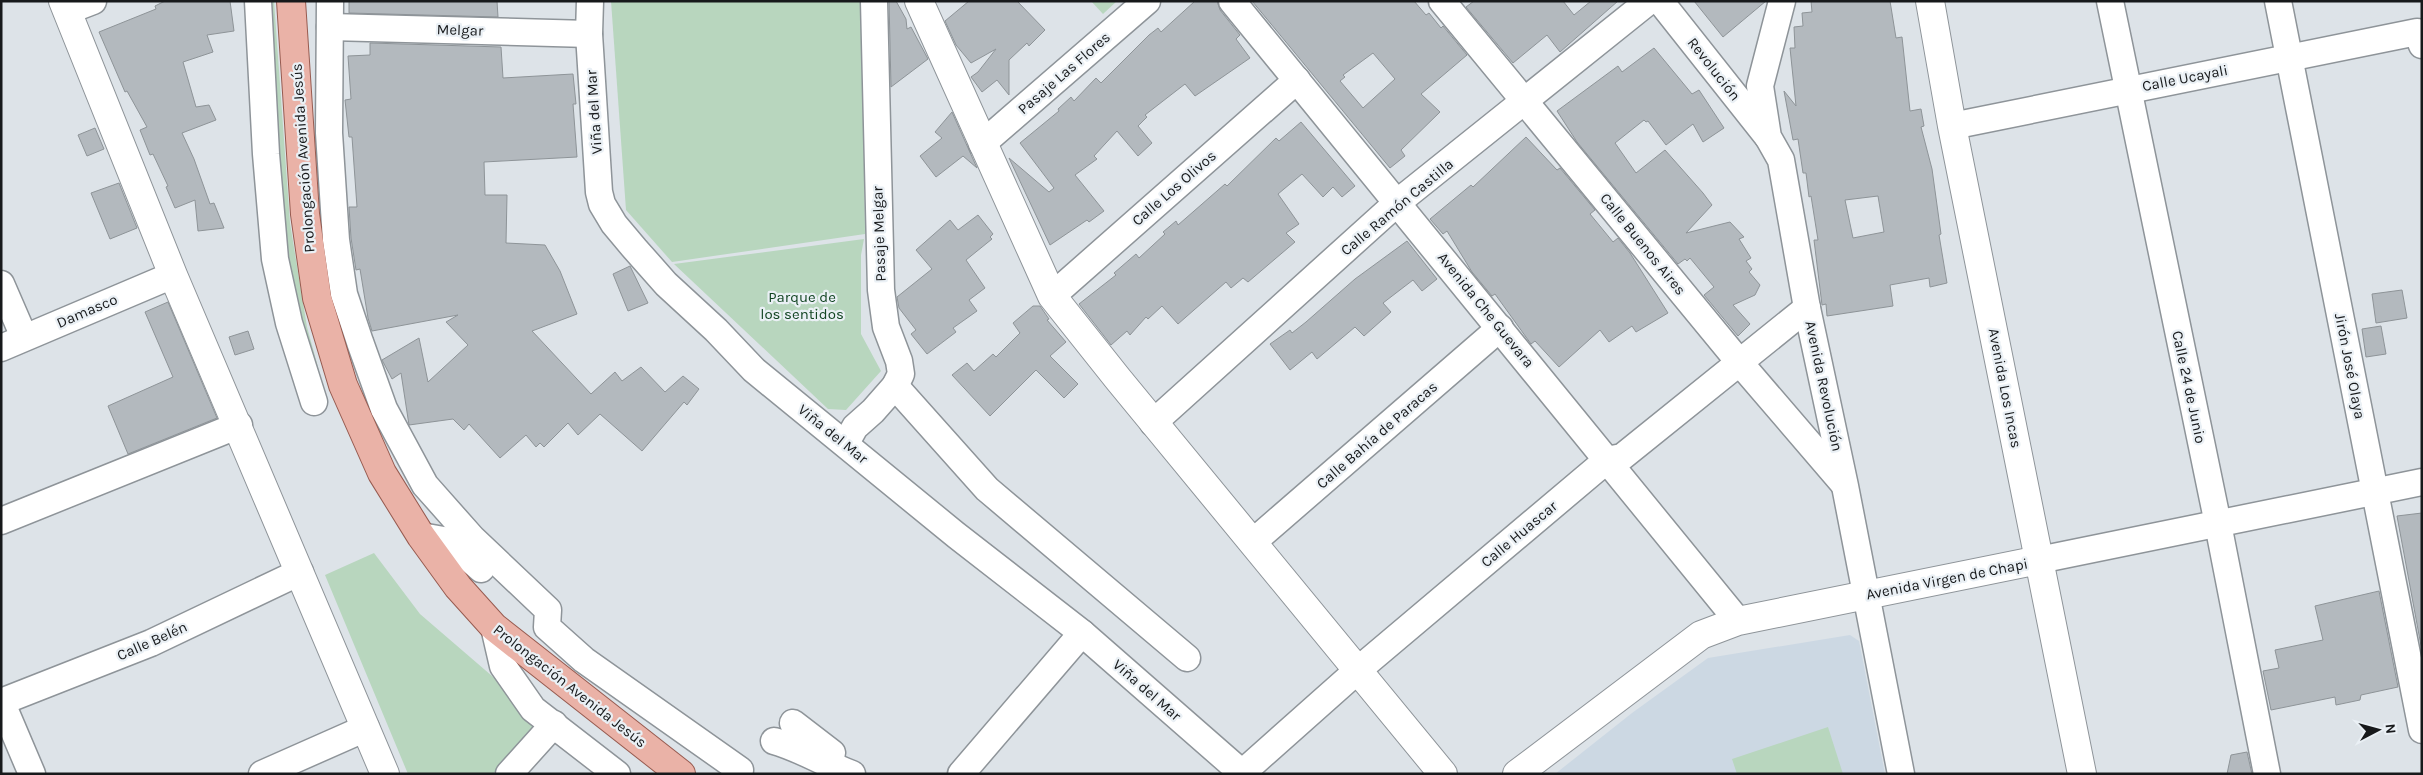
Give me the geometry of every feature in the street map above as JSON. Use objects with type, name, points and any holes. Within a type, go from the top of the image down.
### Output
[{"type":"main road","name":"Prolongación Avenida Jesús","points":[[291,1],[304,214],[317,298],[343,384],[359,425],[382,473],[421,536],[458,587],[494,627],[681,774]]},
{"type":"street","points":[[94,1],[65,6],[173,275],[239,425],[385,774]]},
{"type":"street","points":[[258,1],[266,154],[275,259],[289,323],[314,402]]},
{"type":"street","name":"Viña del Mar","points":[[590,1],[589,34],[599,192],[602,204],[614,224],[666,284],[716,330],[754,370],[846,443],[956,535],[1082,633],[1241,773]]},
{"type":"street","name":"Pasaje Melgar","points":[[874,1],[881,290],[886,328],[899,361],[901,374],[895,386]]},
{"type":"street","points":[[919,1],[1052,296],[1153,423],[1443,774]]},
{"type":"street","name":"Pasaje Las Flores","points":[[982,144],[1147,1]]},
{"type":"street","name":"Avenida Che Guevara","points":[[1232,1],[1398,202],[1738,621]]},
{"type":"street","name":"Calle Buenos Aires","points":[[1442,1],[1740,363],[1845,486]]},
{"type":"street","name":"Calle Ramón Castilla","points":[[1153,423],[1398,202],[1649,1]]},
{"type":"street","name":"Revolución","points":[[1660,1],[1768,137]]},
{"type":"street","name":"Avenida Revolución","points":[[1782,1],[1760,86],[1768,137],[1781,160],[1807,308],[1845,486],[1901,774]]},
{"type":"street","name":"Avenida Los Incas","points":[[1930,1],[1952,126],[2082,774]]},
{"type":"street","name":"Calle 24 de Junio","points":[[2110,1],[2126,89],[2218,524],[2267,774]]},
{"type":"street","name":"Jirón José Olaya","points":[[2278,1],[2422,730]]},
{"type":"street","points":[[330,14],[329,133],[336,240],[344,294],[384,409],[425,484],[472,538],[548,610],[547,628]]},
{"type":"street","name":"Melgar","points":[[330,14],[589,34]]},
{"type":"street","name":"Calle Ucayali","points":[[1952,126],[2289,57],[2420,38]]},
{"type":"street","name":"Calle Los Olivos","points":[[1052,296],[1297,80]]},
{"type":"street","points":[[299,131],[329,133]]},
{"type":"street","name":"Damasco","points":[[13,343],[173,275]]},
{"type":"street","points":[[1,284],[13,343]]},
{"type":"street","points":[[317,298],[344,294]]},
{"type":"street","name":"Calle Huascar","points":[[1241,773],[1358,670],[1607,460],[1622,457],[1807,308]]},
{"type":"street","name":"Calle Bahía de Paracas","points":[[1253,542],[1500,328]]},
{"type":"street","points":[[846,443],[854,428],[873,411],[895,386],[987,489],[1187,658]]},
{"type":"street","points":[[359,425],[384,409]]},
{"type":"street","points":[[1,521],[239,425]]},
{"type":"street","name":"Avenida Virgen de Chapi","points":[[1517,774],[1701,635],[1738,621],[2422,482]]},
{"type":"street","points":[[421,536],[449,541],[584,660],[740,770]]},
{"type":"street","name":"Calle Belén","points":[[2,702],[151,643],[300,572]]},
{"type":"street","points":[[494,627],[503,666],[533,709],[617,774]]},
{"type":"street","points":[[961,774],[1082,633]]},
{"type":"street","points":[[2,702],[32,774]]},
{"type":"street","points":[[793,723],[858,774]]},
{"type":"street","points":[[509,774],[554,724]]},
{"type":"street","points":[[262,774],[366,728]]},
{"type":"street","points":[[774,741],[800,749],[828,765],[852,774]]},
{"type":"shaded area","points":[[1850,635],[1859,641],[1885,774],[1555,774],[1632,713],[1708,658]]},
{"type":"green space","points":[[266,1],[274,1],[290,223],[307,327],[324,389],[317,393],[281,262]]},
{"type":"green space","points":[[611,1],[862,1],[865,234],[672,262],[626,210]]},
{"type":"green space","points":[[1091,1],[1117,1],[1103,14]]},
{"type":"green space","name":"Parque de los sentidos","points":[[864,239],[861,255],[861,334],[881,371],[846,410],[828,409],[674,264]]},
{"type":"green space","points":[[374,553],[420,614],[499,682],[534,726],[493,774],[408,774],[325,575]]},
{"type":"green space","points":[[1828,727],[1843,774],[1737,774],[1732,759]]},
{"type":"building","points":[[165,1],[230,1],[234,31],[207,35],[213,52],[183,62],[196,107],[209,105],[216,120],[182,133],[194,159],[210,204],[214,203],[224,228],[198,231],[195,200],[175,208],[166,187],[168,186],[153,154],[150,155],[140,130],[147,127],[127,91],[125,92],[99,32],[156,9],[155,6]]},
{"type":"building","points":[[349,1],[497,1],[498,17],[349,13]]},
{"type":"building","points":[[889,1],[896,1],[906,19],[907,29],[911,27],[928,59],[891,87]]},
{"type":"building","points":[[969,1],[1017,1],[1045,30],[1029,46],[1027,43],[1009,60],[1009,95],[997,80],[982,92],[971,77],[978,72],[996,49],[971,63],[956,45],[945,21]]},
{"type":"building","points":[[1195,1],[1217,1],[1220,10],[1240,35],[1236,39],[1250,58],[1195,96],[1185,84],[1145,115],[1147,117],[1138,126],[1152,143],[1138,156],[1117,131],[1094,156],[1097,159],[1075,175],[1104,211],[1050,245],[1009,158],[1049,192],[1054,188],[1020,143],[1059,111],[1058,109],[1071,97],[1074,101],[1096,78],[1101,83],[1149,35],[1158,28],[1161,32]]},
{"type":"building","points":[[1252,1],[1414,1],[1426,15],[1429,13],[1441,28],[1443,26],[1467,55],[1421,94],[1440,112],[1401,150],[1405,156],[1390,168]],"holes":[[[1373,53],[1395,79],[1363,108],[1340,81],[1345,77],[1343,75]]]},
{"type":"building","points":[[1474,1],[1563,1],[1574,15],[1591,1],[1618,1],[1560,52],[1547,35],[1513,63],[1466,7]]},
{"type":"building","points":[[1694,1],[1766,1],[1723,37]]},
{"type":"building","points":[[1811,1],[1890,1],[1896,38],[1902,37],[1910,111],[1921,109],[1924,126],[1921,127],[1932,169],[1941,234],[1939,235],[1947,283],[1930,287],[1929,278],[1890,285],[1893,306],[1827,316],[1826,304],[1822,305],[1814,240],[1818,240],[1811,196],[1809,197],[1806,173],[1803,173],[1798,139],[1793,140],[1784,91],[1796,106],[1790,48],[1795,48],[1794,27],[1803,26],[1802,13],[1812,12]],"holes":[[[1878,196],[1884,232],[1853,238],[1845,200]]]},
{"type":"building","points":[[370,43],[501,47],[503,78],[573,74],[576,104],[573,104],[577,157],[484,162],[485,195],[507,195],[506,243],[545,245],[560,271],[577,314],[532,331],[591,394],[615,372],[622,381],[641,367],[665,392],[683,376],[699,389],[687,405],[684,402],[642,451],[600,414],[578,435],[568,423],[544,447],[540,443],[536,447],[526,435],[500,458],[469,424],[464,430],[453,419],[409,425],[401,373],[392,379],[382,360],[419,338],[428,382],[468,345],[446,322],[458,315],[372,331],[360,269],[356,270],[351,238],[349,207],[357,207],[352,137],[349,137],[345,100],[351,99],[348,56],[370,55]]},
{"type":"building","points":[[1654,48],[1692,94],[1699,90],[1724,128],[1703,142],[1693,124],[1666,145],[1648,121],[1644,120],[1615,143],[1636,173],[1665,150],[1703,193],[1712,205],[1686,233],[1730,222],[1744,237],[1739,239],[1751,258],[1746,261],[1752,269],[1749,272],[1760,285],[1755,295],[1733,305],[1750,324],[1738,336],[1704,295],[1714,287],[1690,258],[1678,264],[1577,142],[1557,111],[1618,66],[1622,72]]},
{"type":"building","points":[[952,112],[977,168],[963,156],[936,177],[920,156],[942,138],[935,132]]},
{"type":"building","points":[[1301,122],[1355,186],[1342,197],[1333,187],[1323,197],[1302,174],[1278,194],[1299,224],[1286,233],[1295,242],[1248,282],[1243,278],[1231,288],[1226,282],[1178,324],[1162,306],[1148,319],[1146,317],[1130,335],[1127,331],[1111,345],[1079,304],[1116,275],[1114,273],[1136,254],[1139,258],[1176,221],[1178,225],[1225,184],[1227,186],[1276,138],[1279,141]]},
{"type":"building","points":[[95,128],[104,149],[87,156],[78,135]]},
{"type":"building","points":[[1526,137],[1557,170],[1560,168],[1595,210],[1590,214],[1613,242],[1618,238],[1630,253],[1668,313],[1636,332],[1632,326],[1609,342],[1600,330],[1559,367],[1535,341],[1531,344],[1495,294],[1492,296],[1472,272],[1447,231],[1443,234],[1430,219],[1471,185],[1473,187]]},
{"type":"building","points":[[119,183],[137,228],[110,239],[91,193]]},
{"type":"building","points":[[978,215],[993,234],[990,237],[992,239],[966,260],[985,288],[969,300],[977,311],[953,328],[956,332],[927,354],[911,334],[916,330],[899,308],[897,297],[932,269],[916,250],[950,220],[958,230]]},
{"type":"building","points":[[1407,241],[1437,279],[1422,291],[1413,280],[1383,303],[1391,312],[1364,336],[1355,327],[1317,359],[1312,352],[1290,370],[1270,344],[1290,330],[1292,333],[1355,279]]},
{"type":"building","points":[[630,266],[648,303],[628,311],[613,274]]},
{"type":"building","points":[[2402,290],[2407,318],[2376,323],[2372,294]]},
{"type":"building","points":[[168,302],[217,418],[128,454],[108,406],[173,377],[145,312]]},
{"type":"building","points":[[1033,306],[1040,306],[1049,319],[1047,320],[1066,342],[1050,356],[1078,384],[1064,398],[1036,370],[990,416],[952,375],[967,363],[974,371],[993,354],[996,357],[1020,333],[1013,323]]},
{"type":"building","points":[[2381,326],[2386,354],[2366,357],[2362,329]]},
{"type":"building","points":[[248,331],[254,349],[235,355],[229,337]]},
{"type":"building","points":[[2422,513],[2422,651],[2397,516]]},
{"type":"building","points":[[2379,591],[2398,687],[2361,695],[2360,700],[2336,705],[2335,697],[2271,710],[2263,671],[2279,668],[2275,650],[2323,640],[2315,606]]},
{"type":"building","points":[[2247,752],[2252,774],[2227,774],[2231,755]]}]
